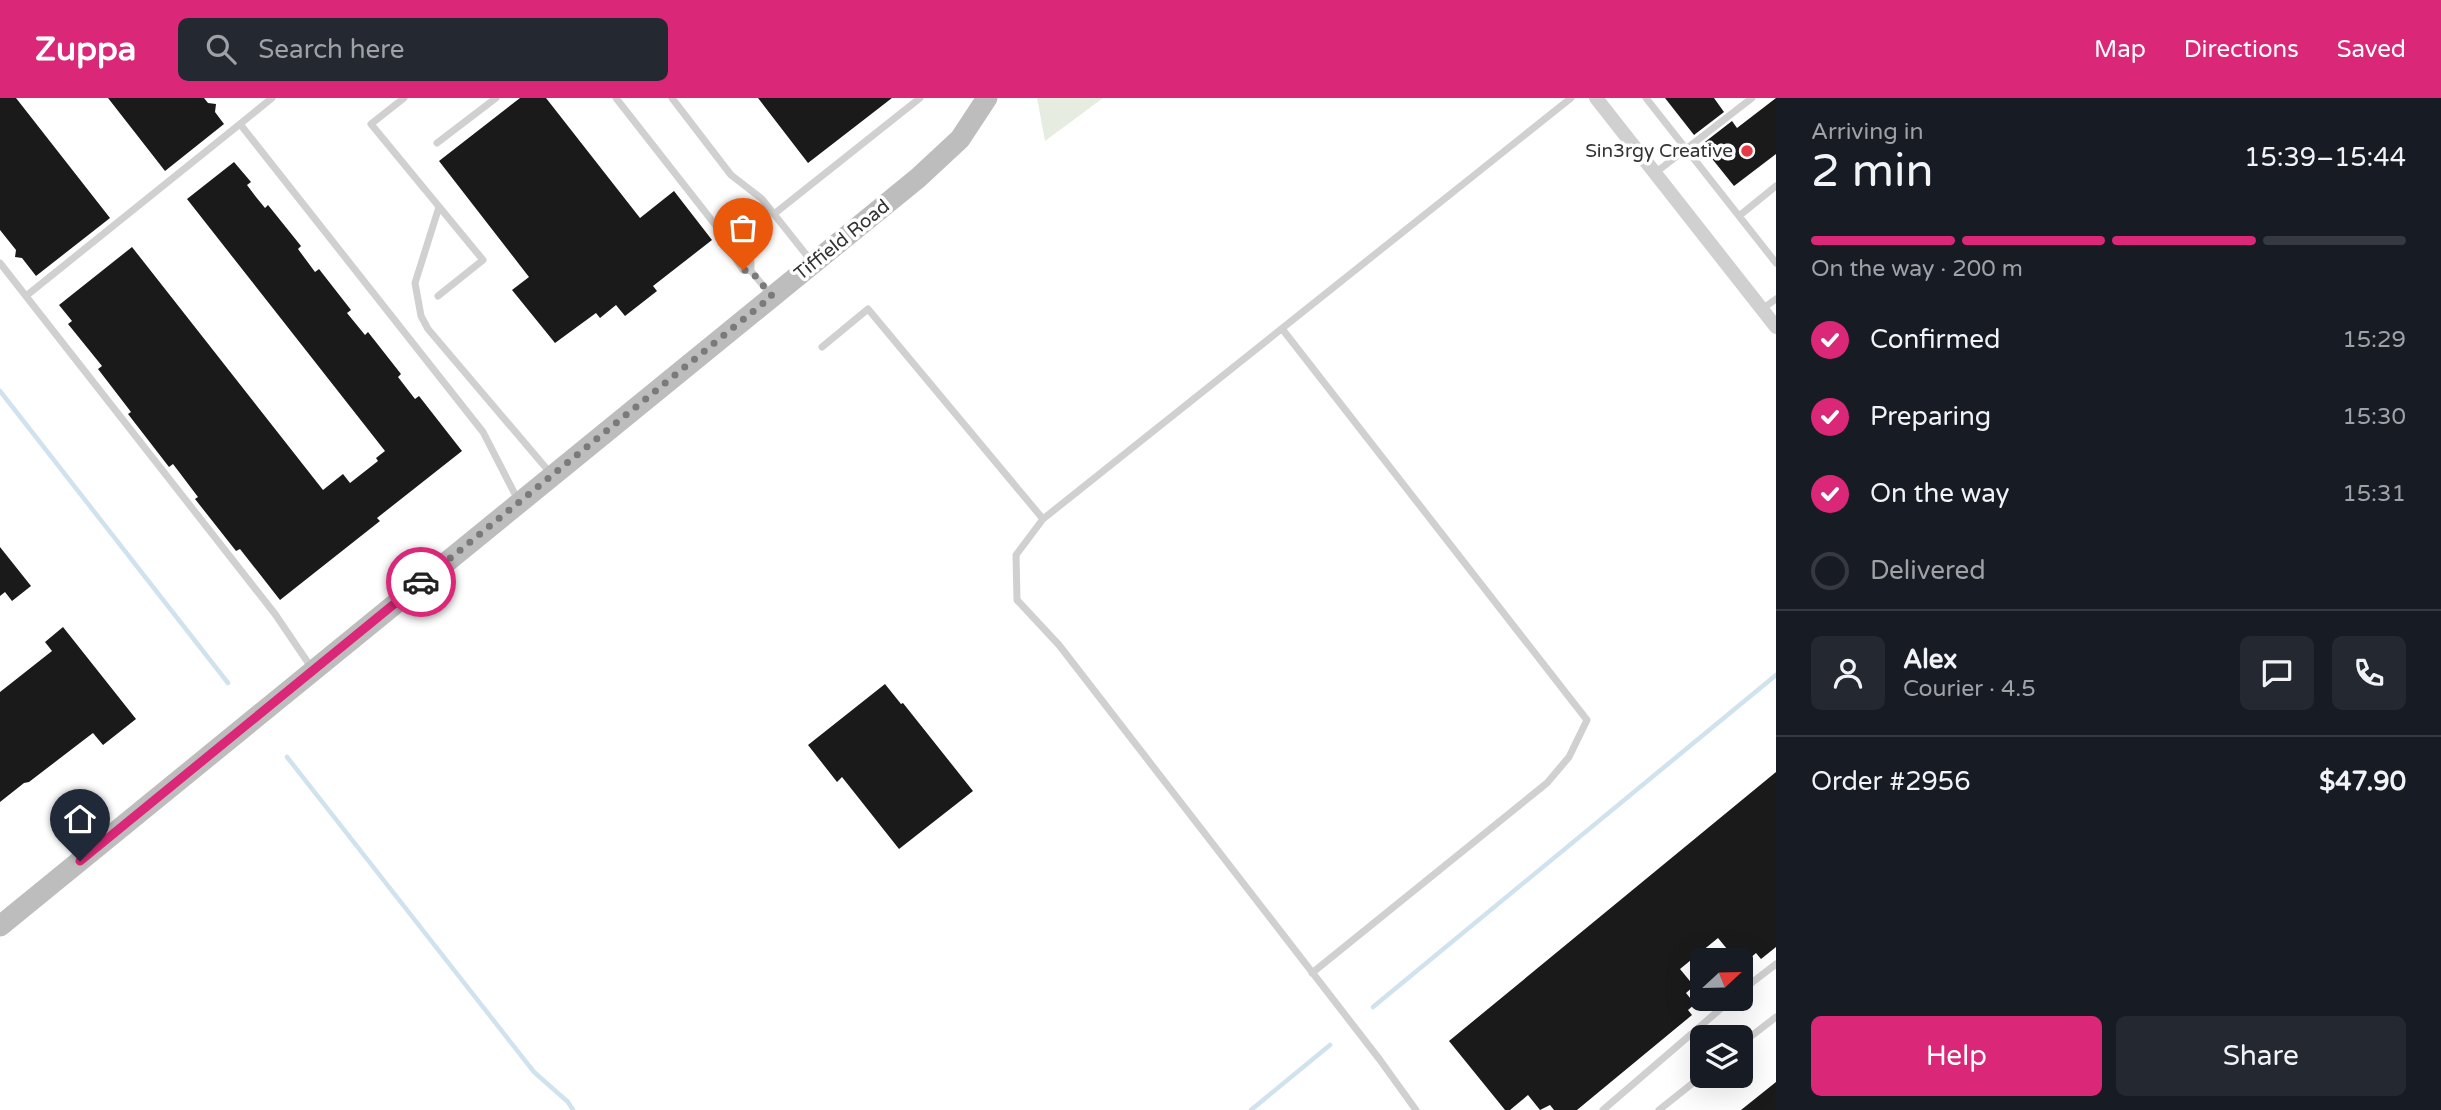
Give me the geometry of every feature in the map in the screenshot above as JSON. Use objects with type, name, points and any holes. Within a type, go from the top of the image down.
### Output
[{"type":"street","name":"Tiffield Road","points":[[0,926],[918,178],[960,139],[987,98]]},
{"type":"street","points":[[1604,101],[1655,173],[1776,327]]},
{"type":"lane","points":[[26,296],[271,98]]},
{"type":"lane","points":[[404,98],[371,124],[483,260],[438,296]]},
{"type":"lane","points":[[437,143],[496,98]]},
{"type":"lane","points":[[616,98],[738,254],[736,260],[743,270],[751,271],[772,296]]},
{"type":"lane","points":[[672,98],[731,175],[762,199],[813,263]]},
{"type":"lane","points":[[774,214],[920,98]]},
{"type":"lane","points":[[1416,1110],[1059,645],[1017,600],[1016,555],[1043,519],[1572,98]]},
{"type":"lane","points":[[1646,98],[1776,263]]},
{"type":"lane","points":[[1655,173],[1752,98]]},
{"type":"lane","points":[[240,124],[482,432],[520,502]]},
{"type":"lane","points":[[1739,216],[1776,186]]},
{"type":"lane","points":[[439,207],[415,283],[421,316],[441,344],[553,475]]},
{"type":"lane","points":[[0,263],[275,614],[313,671]]},
{"type":"lane","points":[[1762,309],[1776,299]]},
{"type":"lane","points":[[821,347],[868,309],[1043,519]]},
{"type":"lane","points":[[1283,330],[1587,720],[1569,757],[1547,783],[1312,972]]},
{"type":"lane","points":[[1754,981],[1776,964]]},
{"type":"lane","points":[[1603,1110],[1717,1012]]},
{"type":"lane","points":[[1753,1035],[1776,1017]]},
{"type":"lane","points":[[1659,1110],[1690,1085]]},
{"type":"shaded area","points":[[1037,98],[1103,98],[1045,141]]},
{"type":"building","points":[[0,98],[16,98],[110,218],[36,276],[22,258],[15,257],[16,250],[0,230]]},
{"type":"building","points":[[108,98],[204,98],[208,103],[216,104],[215,112],[224,124],[165,171]]},
{"type":"building","points":[[520,98],[546,98],[640,218],[674,191],[712,240],[653,286],[657,291],[625,316],[616,305],[600,318],[596,313],[555,343],[512,290],[529,277],[439,161]]},
{"type":"building","points":[[758,98],[892,98],[808,163]]},
{"type":"building","points":[[1665,98],[1714,98],[1724,112],[1694,135]]},
{"type":"building","points":[[1776,98],[1776,154],[1734,186],[1701,145],[1732,121],[1737,128]]},
{"type":"building","points":[[234,162],[251,182],[247,185],[256,197],[265,208],[268,205],[301,246],[298,249],[315,272],[319,269],[351,310],[347,313],[365,335],[368,332],[401,374],[398,377],[415,399],[419,396],[462,451],[377,518],[380,521],[280,600],[240,549],[236,551],[195,499],[198,497],[173,464],[169,467],[128,414],[131,412],[98,369],[102,366],[68,324],[72,321],[59,305],[132,247],[323,490],[343,474],[350,483],[378,461],[376,458],[385,451],[187,199]]},
{"type":"building","points":[[0,547],[31,586],[12,601],[5,592],[0,596]]},
{"type":"building","points":[[63,627],[136,719],[103,745],[93,733],[0,802],[0,692],[52,651],[45,642]]},
{"type":"building","points":[[885,684],[973,791],[899,849],[842,777],[837,782],[808,745]]},
{"type":"building","points":[[1776,772],[1776,947],[1761,959],[1756,953],[1754,955],[1754,948],[1726,948],[1718,938],[1706,948],[1690,948],[1690,961],[1680,969],[1690,981],[1690,990],[1686,993],[1690,998],[1688,1010],[1692,1015],[1577,1110],[1554,1110],[1550,1105],[1540,1110],[1528,1095],[1510,1110],[1505,1110],[1449,1041]]},
{"type":"building","points":[[1776,1082],[1776,1110],[1741,1110]]},
{"type":"waterway","points":[[0,391],[228,683]]},
{"type":"waterway","points":[[1373,1007],[1776,675]]},
{"type":"waterway","points":[[287,757],[534,1072],[568,1102],[573,1110]]},
{"type":"waterway","points":[[1251,1110],[1330,1045]]},
{"type":"way so far","points":[[421,582],[772,296],[751,271],[743,270]]},
{"type":"place","name":"Sin3rgy Creative","points":[[1747,151]]},
{"type":"route","points":[[80,861],[421,582]]}]
